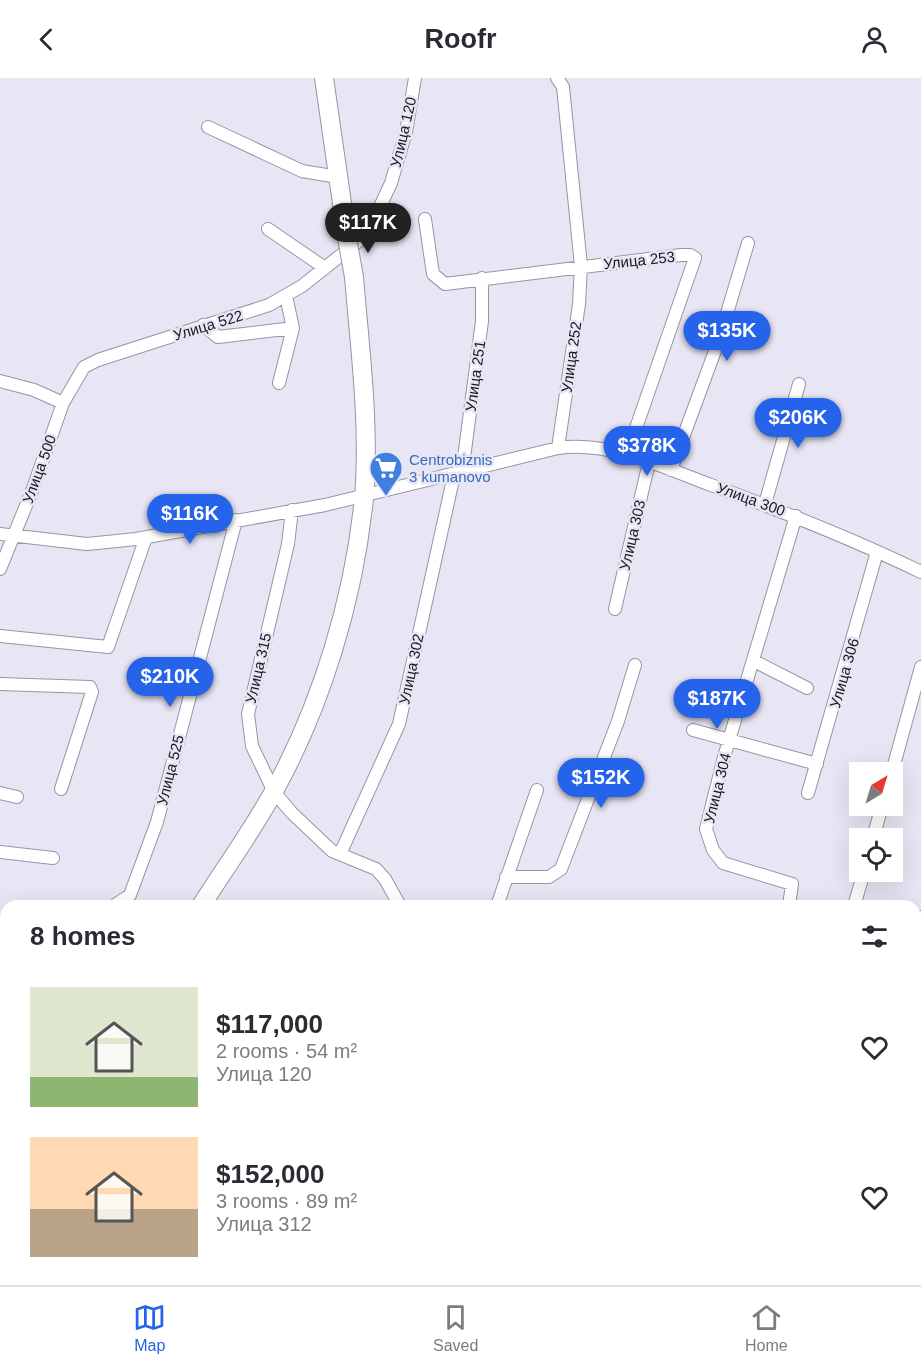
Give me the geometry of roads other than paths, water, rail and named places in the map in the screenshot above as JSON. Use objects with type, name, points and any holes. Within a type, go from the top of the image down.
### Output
[{"type":"main road","points":[[205,900],[274,792],[301,734],[332,651],[351,576],[364,496],[362,380],[354,277],[324,78]]},
{"type":"street","name":"Улица 120","points":[[325,268],[360,240],[371,226],[391,183],[406,132],[415,78]]},
{"type":"street","name":"Улица 252","points":[[556,78],[563,87],[581,266],[579,304],[558,448]]},
{"type":"street","points":[[208,127],[302,171],[338,177]]},
{"type":"street","points":[[425,219],[433,274],[445,284],[581,266]]},
{"type":"street","points":[[268,229],[325,268]]},
{"type":"street","points":[[670,470],[719,340],[748,243]]},
{"type":"street","name":"Улица 253","points":[[581,266],[681,255],[690,255],[695,258],[627,454]]},
{"type":"street","name":"Улица 522","points":[[63,403],[84,367],[203,325],[243,315],[286,296],[325,268]]},
{"type":"street","name":"Улица 251","points":[[458,474],[482,321],[482,278]]},
{"type":"street","points":[[279,383],[293,328],[286,296]]},
{"type":"street","points":[[203,325],[218,337],[293,328]]},
{"type":"street","points":[[0,381],[34,390],[63,403]]},
{"type":"street","points":[[765,504],[799,384]]},
{"type":"street","name":"Улица 500","points":[[14,535],[63,403]]},
{"type":"street","name":"Улица 300","points":[[0,534],[87,544],[147,537],[364,496],[578,445],[627,454],[765,504],[921,572]]},
{"type":"street","name":"Улица 303","points":[[615,609],[650,462]]},
{"type":"street","name":"Улица 302","points":[[340,854],[399,724],[458,474]]},
{"type":"street","name":"Улица 315","points":[[292,510],[288,543],[248,714],[252,746],[274,792],[313,835],[340,854],[376,869],[385,879],[397,900]]},
{"type":"street","name":"Улица 304","points":[[790,900],[792,884],[723,863],[713,850],[706,829],[796,516]]},
{"type":"street","name":"Улица 525","points":[[122,900],[130,895],[157,822],[236,520]]},
{"type":"street","points":[[0,569],[14,535]]},
{"type":"street","points":[[0,636],[108,647],[147,537]]},
{"type":"street","name":"Улица 306","points":[[808,794],[877,552]]},
{"type":"street","points":[[754,661],[807,688]]},
{"type":"street","points":[[506,877],[549,878],[561,870],[618,721],[635,665]]},
{"type":"street","points":[[895,762],[921,667]]},
{"type":"street","points":[[0,684],[90,687],[92,692],[61,789]]},
{"type":"street","points":[[693,730],[817,764]]},
{"type":"street","points":[[499,900],[537,790]]},
{"type":"street","points":[[0,793],[17,797]]},
{"type":"street","points":[[0,852],[52,858]]},
{"type":"street","points":[[856,900],[861,882]]},
{"type":"place","name":"Centrobiznis 3 kumanovo","points":[[386,497]]}]
